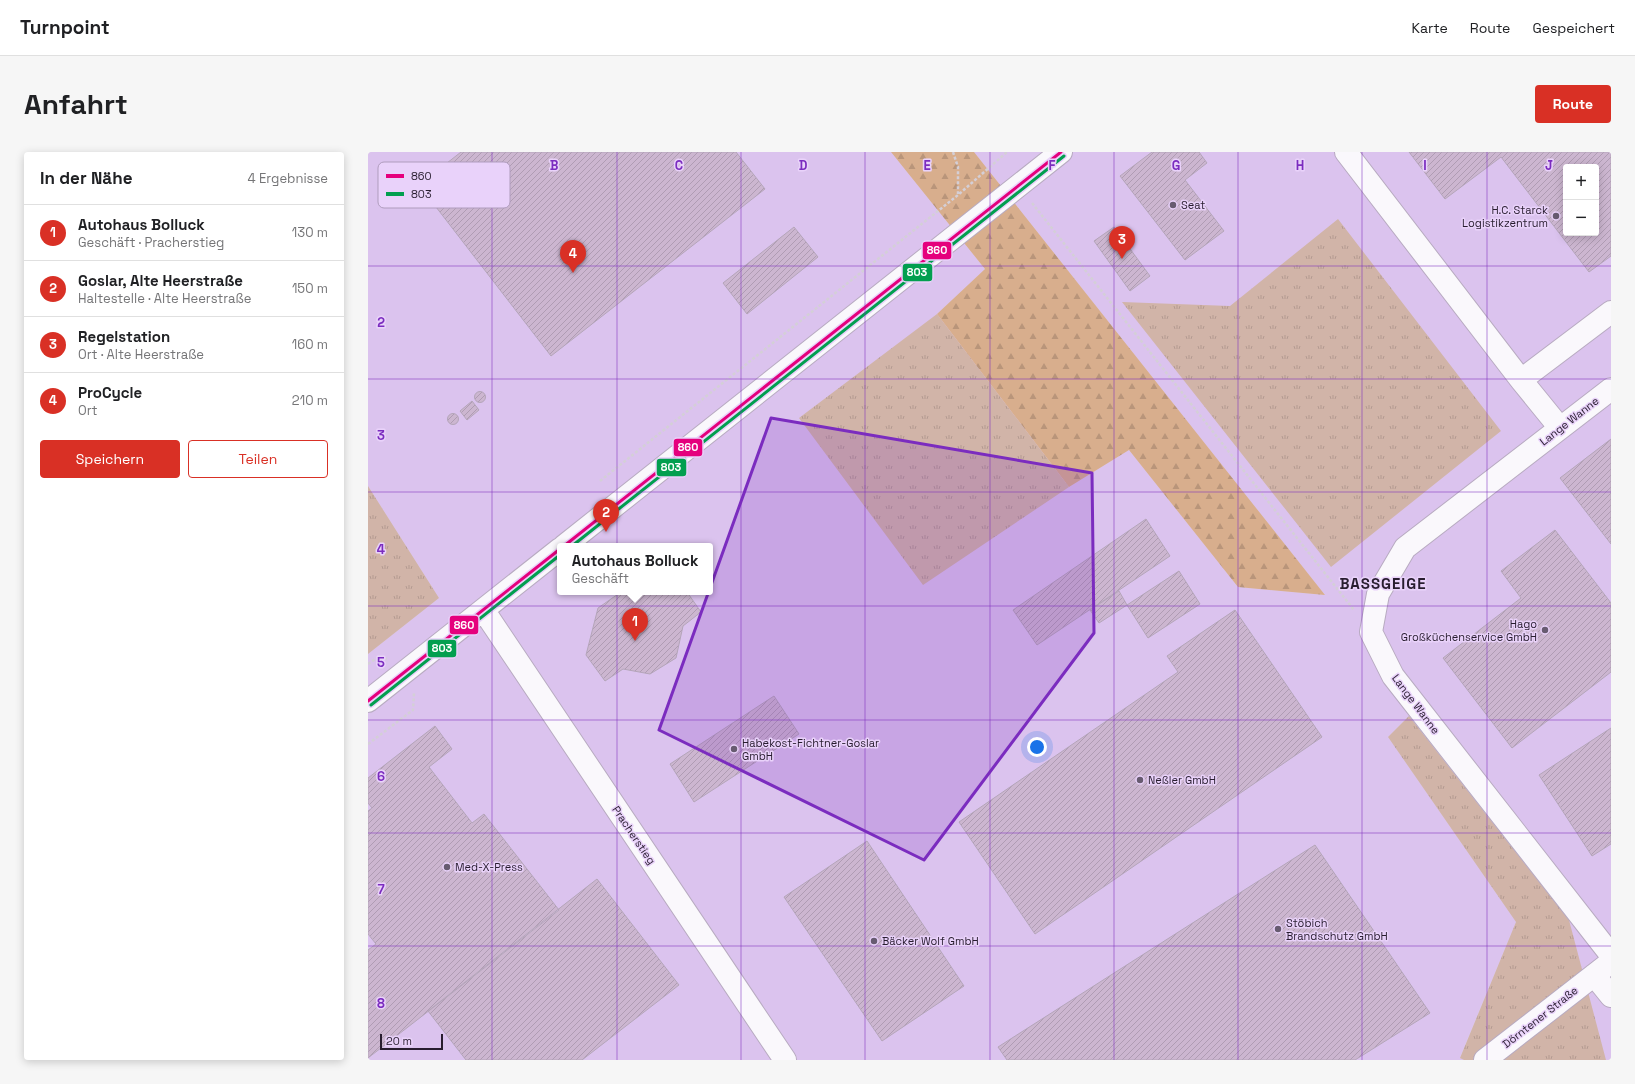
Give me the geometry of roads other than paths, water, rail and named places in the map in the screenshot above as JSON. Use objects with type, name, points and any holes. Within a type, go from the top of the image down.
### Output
[{"type":"street","points":[[568,543],[1061,152]]},
{"type":"street","points":[[1346,152],[1521,380],[1560,428]]},
{"type":"street","points":[[1521,380],[1611,312]]},
{"type":"street","name":"Lange Wanne","points":[[1611,389],[1404,548],[1378,594],[1371,632],[1393,676],[1611,954]]},
{"type":"street","points":[[368,701],[484,611],[557,551]]},
{"type":"street","name":"Pracherstieg","points":[[484,611],[785,1060]]},
{"type":"street","name":"Dörntener Straße","points":[[1486,1060],[1603,968],[1611,996]]},
{"type":"place","name":"Seat","points":[[1173,205]]},
{"type":"place","name":"H.C. Starck Logistikzentrum","points":[[1556,216]]},
{"type":"place","name":"Regelstation","points":[[1122,259]]},
{"type":"place","name":"ProCycle","points":[[573,273]]},
{"type":"place","name":"Goslar, Alte Heerstraße","points":[[606,532]]},
{"type":"place","name":"Hago Großküchenservice GmbH","points":[[1545,630]]},
{"type":"place","name":"Autohaus Bolluck","points":[[635,641]]},
{"type":"place","name":"Habekost-Fichtner-Goslar GmbH","points":[[734,749]]},
{"type":"place","name":"Neßler GmbH","points":[[1140,780]]},
{"type":"place","name":"Med-X-Press","points":[[447,867]]},
{"type":"place","name":"Stöbich Brandschutz GmbH","points":[[1278,929]]},
{"type":"place","name":"Bäcker Wolf GmbH","points":[[874,941]]},
{"type":"district","name":"BASSGEIGE","points":[[1383,583]]}]
